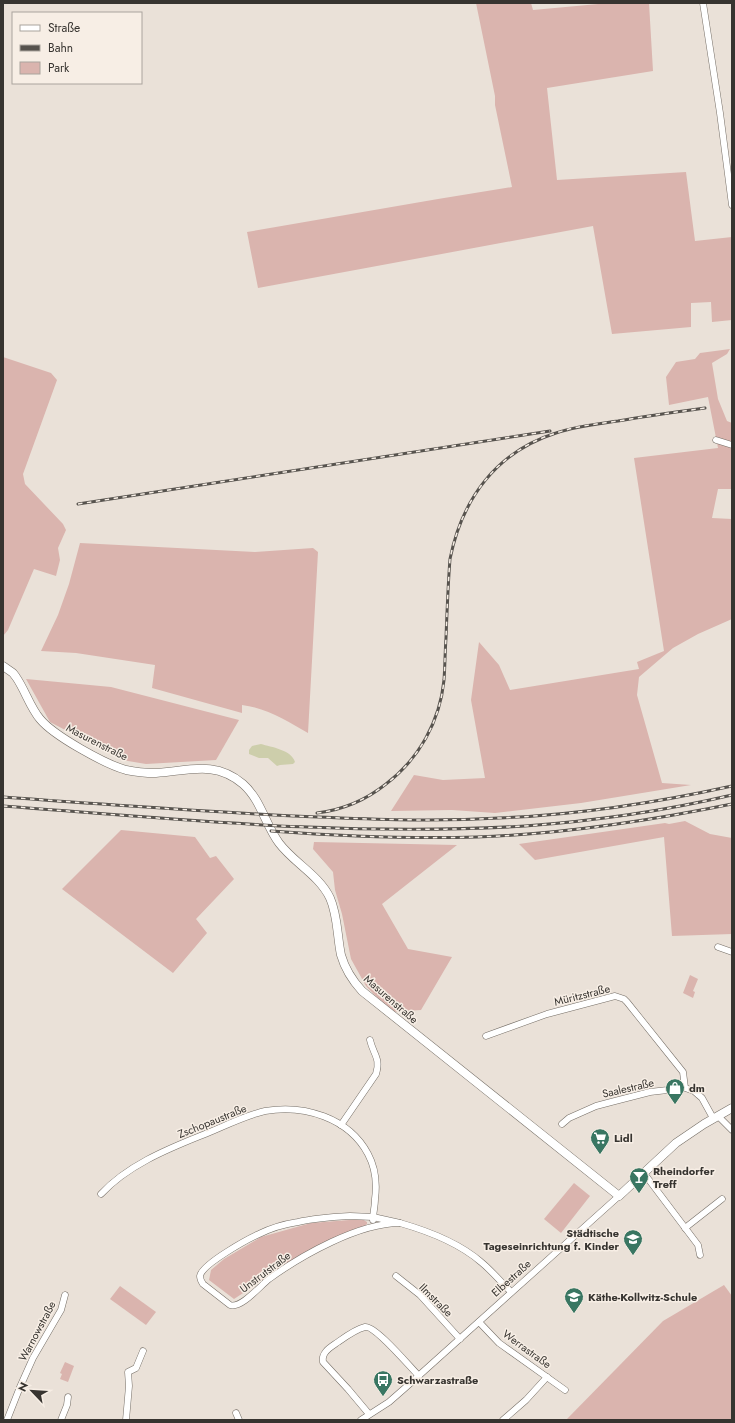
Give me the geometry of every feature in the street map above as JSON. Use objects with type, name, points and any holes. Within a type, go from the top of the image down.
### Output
[{"type":"main road","name":"Masurenstraße","points":[[3,666],[16,677],[40,719],[46,725],[58,735],[106,761],[124,769],[139,772],[155,773],[205,768],[222,772],[242,784],[257,801],[282,847],[314,877],[325,890],[335,912],[344,964],[354,982],[362,991],[619,1196]]},
{"type":"main road","name":"Elbestraße","points":[[619,1196],[643,1172],[676,1143],[732,1108]]},
{"type":"street","points":[[703,3],[729,160],[732,205]]},
{"type":"street","points":[[716,440],[732,445]]},
{"type":"street","points":[[718,947],[732,952]]},
{"type":"street","name":"Müritzstraße","points":[[486,1036],[565,1009],[615,996],[619,997],[627,1002],[683,1072],[685,1088]]},
{"type":"street","points":[[341,1125],[376,1074],[378,1060],[370,1040]]},
{"type":"street","points":[[685,1088],[694,1091],[702,1098],[716,1117],[732,1130]]},
{"type":"street","name":"Saalestraße","points":[[562,1124],[569,1118],[596,1106],[615,1100],[650,1092],[685,1088]]},
{"type":"street","name":"Zschopaustraße","points":[[101,1194],[110,1185],[138,1165],[179,1145],[256,1114],[276,1110],[293,1109],[313,1113],[341,1125],[353,1134],[368,1154],[372,1165],[376,1188],[373,1227]]},
{"type":"street","points":[[643,1172],[698,1245],[700,1255]]},
{"type":"street","name":"Elbestraße","points":[[361,1420],[389,1402],[419,1376],[619,1196]]},
{"type":"street","points":[[685,1228],[722,1199]]},
{"type":"street","name":"Unstrutstraße","points":[[400,1223],[388,1223],[373,1227],[337,1240],[298,1260],[270,1278],[240,1304],[233,1306],[203,1284],[200,1280],[200,1274],[203,1270],[219,1257],[257,1235],[298,1222],[326,1217],[350,1216],[373,1217],[400,1223],[424,1231],[459,1247],[480,1261],[512,1292]]},
{"type":"street","name":"Ilmstraße","points":[[396,1276],[420,1295],[460,1339]]},
{"type":"street","name":"Warnowstraße","points":[[7,1420],[33,1358],[61,1310],[65,1295]]},
{"type":"street","name":"Werrastraße","points":[[479,1322],[499,1343],[565,1390]]},
{"type":"street","points":[[369,1414],[323,1362],[322,1357],[329,1348],[353,1332],[366,1327],[371,1328],[382,1337],[419,1376]]},
{"type":"street","points":[[126,1420],[129,1386],[128,1372],[136,1368],[143,1351]]},
{"type":"street","points":[[503,1420],[526,1400],[547,1377]]},
{"type":"street","points":[[61,1420],[67,1405],[68,1397]]},
{"type":"street","points":[[236,1412],[239,1420]]},
{"type":"green space","points":[[476,3],[531,3],[533,10],[609,3],[649,3],[653,71],[547,88],[557,180],[686,172],[695,241],[732,237],[732,320],[712,322],[711,302],[691,303],[691,327],[612,334],[593,226],[258,288],[247,232],[512,187]]},
{"type":"green space","points":[[730,349],[727,354],[712,363],[718,399],[727,421],[732,423],[732,489],[718,489],[712,518],[732,519],[732,619],[698,634],[673,648],[639,677],[637,695],[662,783],[691,785],[581,803],[495,813],[452,810],[391,811],[414,775],[443,780],[485,778],[471,700],[479,642],[499,665],[510,690],[639,669],[637,662],[664,651],[634,458],[718,448],[708,397],[669,405],[666,377],[676,362],[695,359],[700,353]]},
{"type":"green space","points":[[3,357],[51,373],[57,380],[23,474],[25,484],[63,524],[66,530],[58,548],[60,560],[56,576],[34,569],[8,630],[3,636]]},
{"type":"green space","points":[[80,543],[255,552],[313,548],[318,552],[308,733],[260,709],[242,705],[242,713],[152,688],[155,665],[76,653],[41,651],[58,615],[69,584]]},
{"type":"green space","points":[[26,679],[111,687],[239,720],[216,760],[146,764],[122,760],[50,722]]},
{"type":"green space","points":[[685,821],[710,834],[732,838],[732,934],[672,936],[664,837],[535,860],[519,844],[665,823],[669,824]]},
{"type":"green space","points":[[121,830],[195,837],[210,858],[216,856],[234,879],[196,919],[207,933],[173,973],[62,889]]},
{"type":"green space","points":[[314,842],[457,845],[382,904],[408,949],[452,957],[421,1010],[391,1012],[366,986],[351,959],[342,914],[335,890],[333,872],[313,849]]},
{"type":"green space","points":[[690,975],[698,979],[693,991],[695,992],[693,998],[683,993]]},
{"type":"green space","points":[[574,1183],[590,1196],[561,1233],[544,1219]]},
{"type":"green space","points":[[362,1219],[367,1222],[364,1227],[284,1266],[234,1299],[209,1280],[211,1270],[224,1259],[261,1237],[311,1223]]},
{"type":"green space","points":[[724,1285],[732,1296],[732,1420],[566,1420],[663,1321]]},
{"type":"green space","points":[[120,1286],[156,1312],[146,1325],[110,1299]]},
{"type":"green space","points":[[65,1362],[74,1366],[68,1382],[60,1379],[62,1374],[60,1373]]},
{"type":"shaded area","points":[[261,744],[286,752],[295,762],[293,764],[277,766],[268,758],[259,758],[249,754],[249,750],[252,746]]},
{"type":"railway","points":[[317,813],[345,807],[378,790],[398,774],[418,751],[426,738],[433,724],[442,695],[450,559],[463,517],[473,498],[499,465],[516,452],[535,441],[556,433],[587,426],[705,408]]},
{"type":"railway","points":[[78,504],[550,431]]},
{"type":"railway","points":[[3,797],[293,816],[447,820],[528,816],[587,811],[645,803],[732,786]]},
{"type":"railway","points":[[3,806],[264,825],[329,828],[460,829],[525,826],[603,818],[655,811],[732,795]]},
{"type":"railway","points":[[271,831],[348,836],[451,838],[477,837],[541,833],[605,826],[732,804]]},
{"type":"place","name":"dm","points":[[675,1105]]},
{"type":"place","name":"Lidl","points":[[600,1155]]},
{"type":"place","name":"Rheindorfer Treff","points":[[639,1194]]},
{"type":"place","name":"Städtische Tageseinrichtung f. Kinder","points":[[633,1256]]},
{"type":"place","name":"Käthe-Kollwitz-Schule","points":[[574,1314]]},
{"type":"place","name":"Schwarzastraße","points":[[383,1397]]}]
